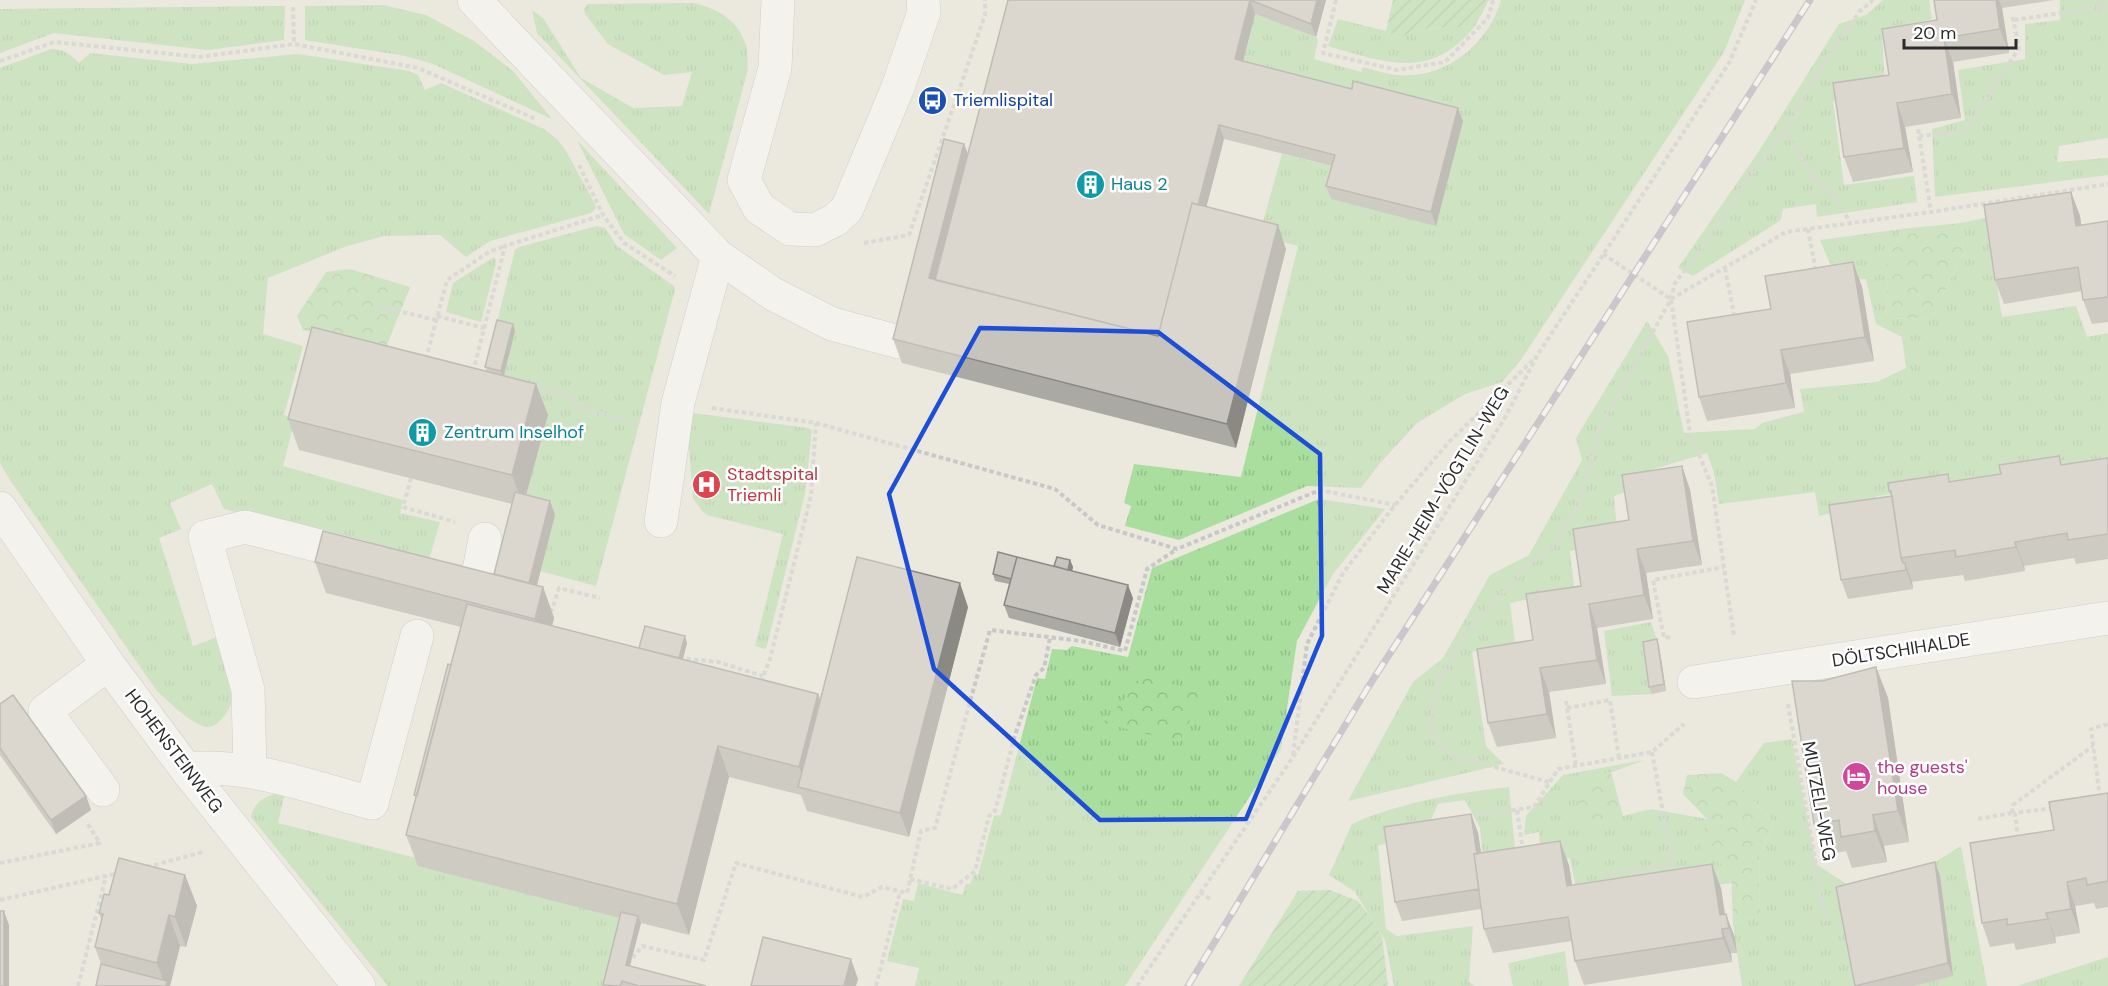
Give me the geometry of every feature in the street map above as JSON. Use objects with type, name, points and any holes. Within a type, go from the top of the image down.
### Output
[{"type":"street","points":[[474,0],[718,256],[773,294],[832,324],[899,342]]},
{"type":"street","points":[[778,0],[775,68],[744,180],[759,208],[790,230],[814,230],[835,220],[847,209],[898,87],[924,12],[923,0]]},
{"type":"street","points":[[661,521],[678,403],[718,256]]},
{"type":"street","name":"HOHENSTEINWEG","points":[[0,508],[108,664],[186,769],[360,986]]},
{"type":"street","points":[[250,771],[248,690],[205,537],[245,527],[476,586],[485,539]]},
{"type":"street","name":"DÖLTSCHIHALDE","points":[[1694,682],[2108,618]]},
{"type":"street","points":[[186,769],[207,767],[250,771],[372,803],[417,636]]},
{"type":"street","points":[[103,790],[45,711],[108,664]]},
{"type":"path","points":[[1336,0],[1323,52],[1396,70],[1445,62],[1488,18],[1493,0]]},
{"type":"path","name":"MARIE-HEIM-VÖGTLIN-WEG","points":[[1137,986],[1293,757],[1506,416],[1538,354],[1729,63],[1756,0]]},
{"type":"path","points":[[1549,783],[1450,754],[1438,744],[1430,725],[1439,680],[1467,632],[1527,566],[1550,550],[1578,505],[1601,426],[1671,299],[1675,283],[1716,229],[1748,178],[1786,130],[1803,96],[1859,12],[1873,0]]},
{"type":"path","points":[[2100,0],[2101,7]]},
{"type":"path","points":[[2014,20],[2108,6]]},
{"type":"path","points":[[293,7],[294,44]]},
{"type":"path","points":[[1919,136],[1965,130],[2019,48],[2012,14]]},
{"type":"path","points":[[0,61],[54,42],[200,57],[294,44],[418,68],[537,120]]},
{"type":"path","points":[[1918,129],[1930,212]]},
{"type":"path","points":[[1786,130],[1815,181],[1836,197],[1850,223]]},
{"type":"path","points":[[577,161],[603,215],[624,243],[676,277]]},
{"type":"path","points":[[1671,299],[1786,232],[2108,184]]},
{"type":"path","points":[[2035,195],[2037,207]]},
{"type":"path","points":[[423,369],[447,280],[489,252],[603,215]]},
{"type":"path","points":[[1808,229],[1816,275]]},
{"type":"path","points":[[473,372],[505,246]]},
{"type":"path","points":[[1603,254],[1671,299],[1690,433],[1712,486],[1734,636]]},
{"type":"path","points":[[1725,268],[1736,322]]},
{"type":"path","points":[[381,308],[484,328]]},
{"type":"path","points":[[1293,757],[1307,644],[1343,573],[1395,505],[1449,442],[1538,354]]},
{"type":"path","points":[[531,387],[576,399],[575,406],[645,427]]},
{"type":"path","points":[[703,407],[816,423],[1055,489],[1098,525],[1177,549]]},
{"type":"path","points":[[770,688],[760,685],[770,659],[811,496],[816,423]]},
{"type":"path","points":[[411,478],[403,507],[473,527],[471,536],[485,539]]},
{"type":"path","points":[[626,968],[642,946],[704,960],[736,863],[863,897],[882,887],[907,893],[921,831],[935,828],[990,630],[1081,641],[1125,651],[1147,569],[1177,549],[1320,490],[1395,505]]},
{"type":"path","points":[[1670,637],[1664,638],[1653,580],[1724,567]]},
{"type":"path","points":[[544,608],[552,610],[559,588],[600,598]]},
{"type":"path","points":[[910,879],[952,889],[975,871],[989,816],[995,811],[1015,735],[1036,675],[1044,668],[1050,638]]},
{"type":"path","points":[[672,657],[718,662],[763,676]]},
{"type":"path","name":"MUTZELI-WEG","points":[[1787,697],[1826,921]]},
{"type":"path","points":[[1567,708],[1610,700],[1619,758]]},
{"type":"path","points":[[1566,701],[1576,766]]},
{"type":"path","points":[[1464,817],[1534,807],[1558,769],[1652,752],[1684,724]]},
{"type":"path","points":[[2101,802],[2091,729],[2108,724]]},
{"type":"path","points":[[2018,844],[2013,805],[2093,746]]},
{"type":"path","points":[[1652,752],[1675,881]]},
{"type":"path","points":[[1978,819],[2058,807]]},
{"type":"path","points":[[1517,810],[1523,856]]},
{"type":"path","points":[[0,863],[100,843],[87,823]]},
{"type":"path","points":[[140,868],[203,852]]},
{"type":"path","points":[[1609,892],[1607,874],[1673,864]]},
{"type":"path","points":[[0,900],[128,871]]},
{"type":"path","points":[[78,986],[106,876]]},
{"type":"path","points":[[876,986],[900,892]]},
{"type":"path","points":[[1200,892],[1210,898]]},
{"type":"highlighted area","points":[[980,328],[1158,332],[1320,454],[1322,636],[1246,819],[1100,820],[934,669],[889,494]]},
{"type":"green space","points":[[1393,0],[1489,0],[1475,26],[1428,28],[1400,38],[1386,31]]},
{"type":"green space","points":[[1501,0],[1745,0],[1724,52],[1520,361],[1502,382],[1465,394],[1417,423],[1381,462],[1361,488],[1307,486],[1179,540],[1125,526],[1131,506],[1124,503],[1134,464],[1241,477],[1298,246],[1259,236],[1282,154],[1339,168],[1332,199],[1436,225],[1240,73],[1255,14],[1316,37],[1318,40],[1314,59],[1361,72],[1363,67],[1388,74],[1414,75],[1443,67],[1469,51],[1489,28]]},
{"type":"green space","points":[[1883,0],[1929,0],[1932,19],[1882,32],[1885,87],[1833,101],[1844,185],[1914,176],[1917,202],[1817,217],[1816,204],[1783,209],[1781,220],[1693,276],[1678,268],[1757,154],[1839,24],[1866,15]]},
{"type":"green space","points":[[2060,0],[2108,0],[2108,138],[2059,146],[2057,162],[2108,158],[2108,175],[1935,197],[1932,129],[1965,120],[1958,70],[2025,59],[2025,24],[2060,20]]},
{"type":"green space","points":[[693,3],[726,16],[738,29],[747,51],[748,69],[709,214],[537,33],[532,10],[543,18],[581,78],[633,108],[682,106],[692,72],[664,75],[608,44],[585,14],[584,8],[588,4]]},
{"type":"green space","points":[[383,5],[426,15],[474,41],[513,71],[552,119],[433,64],[405,56],[305,40],[305,6]]},
{"type":"green space","points":[[285,6],[284,40],[208,50],[54,33],[0,53],[0,9]]},
{"type":"green space","points":[[1338,19],[1386,31],[1400,38],[1428,28],[1475,26],[1442,55],[1424,61],[1407,63],[1369,58],[1328,46]]},
{"type":"green space","points":[[51,49],[66,53],[79,63],[90,53],[192,64],[298,54],[409,71],[418,75],[425,90],[441,83],[544,129],[557,139],[566,151],[596,208],[591,213],[490,241],[466,257],[440,235],[384,236],[347,246],[268,278],[263,334],[303,346],[284,415],[295,419],[283,466],[403,500],[400,513],[440,522],[428,563],[224,509],[212,484],[170,503],[181,529],[159,538],[193,646],[215,638],[233,692],[227,712],[216,724],[207,727],[194,722],[180,712],[157,691],[0,463],[0,68]]},
{"type":"green space","points":[[577,140],[677,248],[661,260],[624,234]]},
{"type":"green space","points":[[1986,218],[2002,317],[2076,306],[2087,337],[2108,333],[2108,461],[1877,496],[1870,504],[1819,516],[1815,492],[1719,504],[1714,473],[1707,453],[1644,472],[1641,487],[1614,496],[1618,543],[1570,551],[1575,595],[1533,598],[1510,603],[1515,642],[1472,652],[1486,746],[1504,764],[1348,801],[1413,682],[1443,658],[1490,575],[1529,555],[1582,460],[1576,438],[1647,321],[1668,356],[1684,433],[1755,429],[1762,423],[1804,412],[1800,389],[1877,382],[1906,368],[1902,337],[1876,324],[1866,279],[1837,280],[1820,240],[1902,229],[1886,265],[1887,319],[1932,318],[1963,253],[1961,223]]},
{"type":"green space","points":[[1961,223],[1963,253],[1932,318],[1887,319],[1886,265],[1902,229]]},
{"type":"green space","points":[[597,226],[605,228],[617,246],[674,286],[675,289],[596,586],[540,571],[555,515],[523,506],[496,326],[515,250]]},
{"type":"green space","points":[[494,257],[496,263],[481,322],[446,312],[453,283]]},
{"type":"green space","points":[[350,269],[410,287],[385,350],[303,330],[297,316],[326,272]]},
{"type":"green space","points":[[692,413],[812,430],[805,494],[766,649],[755,646],[783,534],[707,515],[702,511],[693,498],[688,434]]},
{"type":"green space","points":[[1319,499],[1385,509],[1333,574],[1297,641],[1281,749],[1125,986],[915,986],[919,968],[887,961],[903,899],[914,901],[918,883],[962,895],[966,884],[970,884],[974,874],[978,875],[994,816],[1001,815],[1037,678],[1045,679],[1052,649],[1067,650],[1072,646],[1128,657],[1152,568]]},
{"type":"green space","points":[[1651,622],[1659,646],[1645,649],[1652,694],[1612,696],[1604,631]]},
{"type":"green space","points":[[1147,673],[1203,695],[1179,742],[1103,723]]},
{"type":"green space","points":[[1792,739],[1816,864],[1848,885],[1911,877],[1961,846],[1987,986],[1742,986],[1733,924],[1760,914],[1759,856],[1775,824],[1736,782],[1764,743]]},
{"type":"green space","points":[[1644,760],[1575,786],[1623,816],[1651,809],[1707,819],[1731,870],[1732,883],[1579,904],[1570,858],[1541,863],[1539,832],[1524,835],[1526,816],[1563,775]]},
{"type":"green space","points":[[1611,772],[1623,816],[1584,824],[1575,786]]},
{"type":"green space","points":[[1721,773],[1736,782],[1775,824],[1759,856],[1760,914],[1733,924],[1731,870],[1699,851],[1707,819],[1683,794],[1687,775]]},
{"type":"green space","points":[[1509,787],[1517,869],[1485,876],[1480,828],[1465,800],[1438,804],[1424,835],[1394,840],[1378,846],[1386,929],[1397,936],[1473,926],[1469,982],[1475,986],[1394,986],[1385,940],[1355,892],[1329,875],[1352,824],[1409,804]]},
{"type":"green space","points":[[275,794],[284,796],[278,823],[420,859],[624,919],[607,986],[388,986],[251,817],[259,802]]},
{"type":"green space","points":[[1330,890],[1358,901],[1372,919],[1382,936],[1388,986],[1239,986],[1298,891]]},
{"type":"green space","points":[[1565,951],[1569,986],[1513,986],[1508,963]]},
{"type":"green space","points":[[2108,957],[2108,986],[2017,986]]},
{"type":"building","name":"Haus 2","points":[[1008,0],[1250,0],[1235,59],[1352,89],[1353,81],[1458,108],[1431,212],[1326,186],[1335,155],[1219,125],[1198,205],[1192,203],[1158,336],[935,280]]},
{"type":"building","points":[[1250,0],[1317,0],[1311,24]]},
{"type":"building","points":[[1934,0],[1996,0],[2000,29],[1944,38],[1952,94],[1897,103],[1904,148],[1844,157],[1833,83],[1889,75],[1882,29],[1937,20]]},
{"type":"building","points":[[944,139],[964,144],[929,278],[1158,336],[1192,203],[1278,225],[1227,424],[893,339]]},
{"type":"building","points":[[2071,192],[2076,226],[2108,221],[2108,297],[2083,300],[2078,267],[1995,280],[1984,205]]},
{"type":"building","points":[[1853,262],[1865,337],[1781,350],[1786,383],[1699,397],[1687,322],[1771,309],[1765,276]]},
{"type":"building","points":[[497,320],[513,324],[501,371],[485,367]]},
{"type":"building","name":"Zentrum Inselhof","points":[[312,327],[536,384],[512,475],[288,419]]},
{"type":"building","points":[[2059,456],[2061,465],[2108,458],[2108,534],[2068,540],[2067,533],[2015,542],[2016,547],[1956,557],[1955,550],[1901,558],[1888,483],[1948,474],[1949,482],[2001,474],[1999,465]]},
{"type":"building","points":[[1682,466],[1693,541],[1637,549],[1644,595],[1589,604],[1597,660],[1540,668],[1547,714],[1488,723],[1477,649],[1533,640],[1526,594],[1581,586],[1573,529],[1629,520],[1622,475]]},
{"type":"building","points":[[515,492],[550,501],[529,583],[494,574]]},
{"type":"building","points":[[1892,496],[1901,558],[1906,570],[1841,580],[1829,505]]},
{"type":"building","points":[[323,531],[543,587],[535,619],[315,562]]},
{"type":"building","points":[[998,552],[1017,557],[1011,579],[993,574]]},
{"type":"building","points":[[857,557],[960,583],[900,813],[798,787]]},
{"type":"building","points":[[1017,557],[1128,585],[1115,633],[1004,605]]},
{"type":"building","points":[[1057,557],[1070,560],[1068,570],[1054,566]]},
{"type":"building","points":[[467,604],[818,694],[799,767],[718,746],[677,904],[406,835]]},
{"type":"building","points":[[645,626],[685,636],[679,658],[639,648]]},
{"type":"building","points":[[1657,639],[1664,684],[1649,687],[1643,642]]},
{"type":"building","points":[[448,664],[451,665],[417,796],[414,795]]},
{"type":"building","name":"the guests' house","points":[[1876,667],[1898,811],[1873,815],[1875,831],[1841,837],[1839,820],[1814,824],[1792,681],[1822,681]]},
{"type":"building","points":[[13,695],[86,796],[51,820],[0,748],[0,704]]},
{"type":"building","points":[[2108,793],[2108,881],[2087,885],[2086,878],[2067,882],[2071,909],[2046,913],[2048,919],[2007,925],[2007,919],[1982,923],[1970,843],[2054,830],[2049,802]]},
{"type":"building","points":[[1471,814],[1479,889],[1395,902],[1384,827]]},
{"type":"building","points":[[1560,841],[1567,886],[1712,864],[1720,915],[1726,914],[1729,928],[1722,929],[1723,938],[1575,961],[1568,917],[1484,929],[1474,854]]},
{"type":"building","points":[[119,858],[185,875],[175,917],[169,915],[157,963],[95,947],[103,914],[99,913],[104,894],[109,895]]},
{"type":"building","points":[[1935,862],[1948,963],[1855,986],[1836,887]]},
{"type":"building","points":[[0,911],[4,911],[4,986],[0,986]]},
{"type":"building","points":[[621,912],[638,916],[626,965],[706,986],[639,986],[622,981],[620,986],[603,985]]},
{"type":"building","points":[[763,937],[851,959],[844,986],[751,986]]},
{"type":"building","points":[[101,964],[167,981],[166,986],[96,986]]},
{"type":"railway","points":[[1188,986],[1367,689],[1810,0]]},
{"type":"place","name":"Triemlispital","points":[[932,100]]},
{"type":"place","name":"Haus 2","points":[[1090,184]]},
{"type":"place","name":"Zentrum Inselhof","points":[[423,432]]},
{"type":"place","name":"Stadtspital Triemli","points":[[706,484]]},
{"type":"place","name":"the guests' house","points":[[1856,777]]}]
